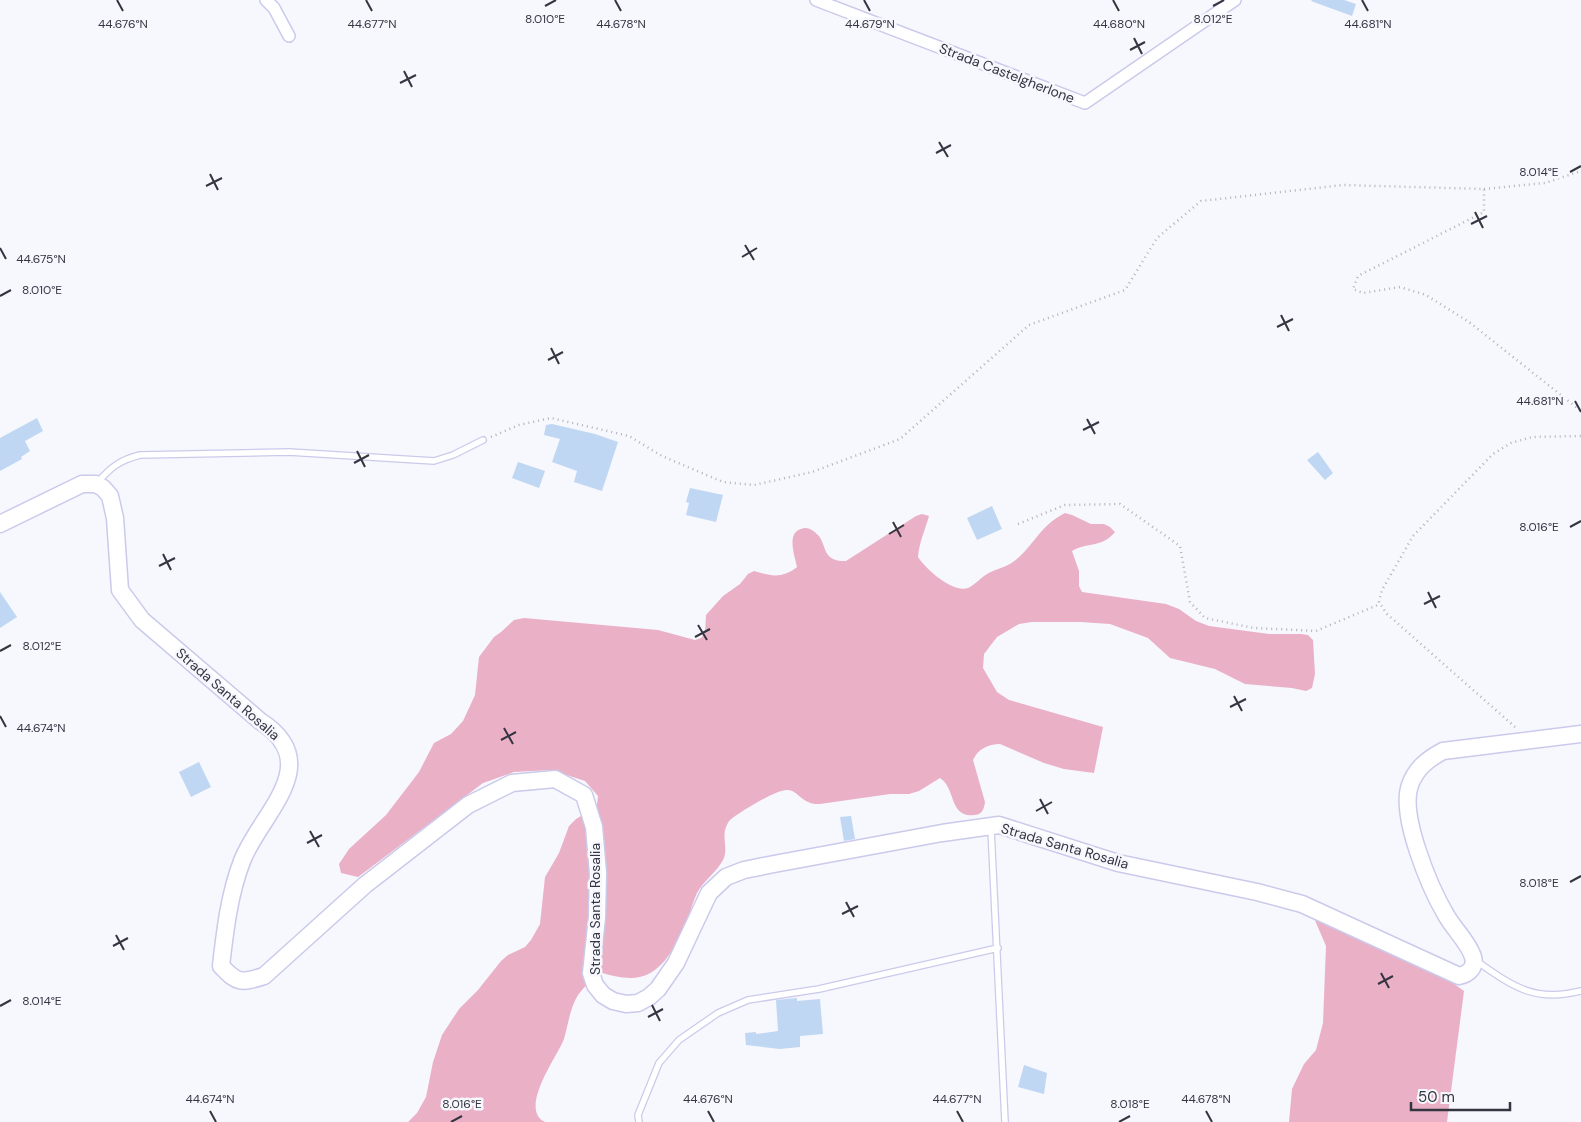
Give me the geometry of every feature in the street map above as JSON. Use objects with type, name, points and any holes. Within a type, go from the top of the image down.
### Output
[{"type":"street","points":[[266,0],[274,8],[289,36]]},
{"type":"street","name":"Strada Castelgherlone","points":[[816,0],[1085,103],[1235,0]]},
{"type":"street","points":[[0,524],[82,484],[96,484]]},
{"type":"street","name":"Strada Santa Rosalia","points":[[96,484],[104,488],[110,496],[113,510],[120,590],[142,620],[260,720],[274,729],[284,742],[289,757],[289,773],[284,788],[242,860],[228,910],[222,966],[233,978],[246,982],[264,976],[366,885],[468,805],[512,783],[555,779],[584,795],[594,827],[598,872],[597,917],[591,973],[595,985],[603,994],[614,1001],[626,1004],[638,1003],[658,989],[676,963],[709,893],[726,877],[744,870],[774,864],[942,833],[999,825],[1118,863],[1257,892],[1302,904],[1460,976],[1468,972],[1474,959]]},
{"type":"street","points":[[1474,959],[1445,915],[1419,857],[1407,803],[1409,786],[1417,771],[1428,759],[1443,751],[1581,734]]},
{"type":"lane","points":[[96,484],[109,468],[126,459],[140,455],[289,452],[434,461],[453,455],[483,440]]},
{"type":"lane","points":[[991,826],[1006,1122]]},
{"type":"lane","points":[[639,1122],[638,1115],[659,1063],[679,1040],[718,1013],[748,1000],[819,989],[998,948]]},
{"type":"lane","points":[[1474,959],[1510,984],[1530,992],[1547,996],[1581,991]]},
{"type":"path","points":[[483,440],[519,425],[551,418],[629,436],[662,456],[724,482],[754,484],[812,472],[900,439],[1029,325],[1125,290],[1157,238],[1201,201],[1343,185],[1484,189],[1545,183],[1581,171]]},
{"type":"path","points":[[1484,189],[1484,212],[1358,276],[1353,289],[1363,294],[1400,286],[1426,295],[1469,322],[1581,411]]},
{"type":"path","points":[[1529,740],[1387,614],[1379,602],[1382,590],[1413,536],[1493,454],[1511,444],[1532,437],[1581,436]]},
{"type":"path","points":[[1018,524],[1065,505],[1120,504],[1180,546],[1190,602],[1205,618],[1254,628],[1316,631],[1380,604]]},
{"type":"shaded area","points":[[1065,513],[1091,524],[1104,524],[1115,532],[1100,543],[1072,551],[1079,571],[1079,586],[1082,592],[1166,604],[1209,626],[1269,634],[1308,635],[1313,640],[1315,674],[1312,688],[1306,691],[1245,684],[1215,669],[1170,658],[1148,638],[1110,624],[1032,622],[1019,624],[997,637],[984,654],[983,668],[997,692],[1009,700],[1103,727],[1094,773],[1064,769],[996,744],[981,750],[973,760],[985,802],[982,811],[977,815],[966,815],[960,812],[956,807],[949,788],[940,778],[919,791],[909,794],[890,794],[820,804],[804,800],[795,792],[787,790],[766,797],[730,820],[725,830],[725,853],[723,860],[697,893],[680,939],[661,964],[654,971],[638,977],[620,977],[599,972],[578,995],[571,1011],[564,1039],[537,1095],[536,1106],[538,1115],[545,1122],[408,1122],[417,1113],[426,1097],[433,1062],[442,1035],[459,1009],[478,990],[501,961],[508,955],[525,947],[531,940],[540,924],[545,877],[559,853],[569,826],[597,805],[598,796],[585,781],[551,770],[514,772],[483,783],[358,877],[341,873],[339,864],[349,849],[386,815],[419,772],[434,743],[451,734],[463,721],[475,695],[479,657],[494,637],[514,620],[524,618],[658,630],[695,640],[701,638],[705,633],[706,615],[723,596],[740,584],[748,574],[754,571],[781,575],[797,567],[793,552],[793,540],[796,531],[805,528],[812,530],[820,537],[830,557],[846,561],[922,514],[929,516],[918,557],[927,568],[947,584],[962,589],[968,588],[987,574],[1014,561],[1050,523]]},
{"type":"shaded area","points":[[1314,918],[1450,981],[1464,991],[1447,1122],[1289,1122],[1292,1089],[1304,1064],[1316,1050],[1323,1023],[1326,946]]},
{"type":"building","points":[[1312,0],[1344,0],[1356,4],[1352,16]]},
{"type":"building","points":[[37,418],[43,431],[25,441],[30,451],[21,457],[22,459],[0,471],[0,438]]},
{"type":"building","points":[[552,424],[595,434],[618,442],[602,491],[574,482],[577,471],[552,462],[560,439],[544,435],[546,425]]},
{"type":"building","points":[[1318,452],[1333,473],[1325,480],[1307,460]]},
{"type":"building","points":[[518,462],[545,471],[539,488],[512,478]]},
{"type":"building","points":[[690,488],[723,495],[716,522],[686,515],[689,503],[686,502]]},
{"type":"building","points":[[992,506],[1002,529],[977,540],[967,518]]},
{"type":"building","points":[[0,592],[17,617],[0,628]]},
{"type":"building","points":[[199,762],[211,787],[191,797],[179,772]]},
{"type":"building","points":[[851,816],[855,839],[844,841],[840,817]]},
{"type":"building","points":[[797,998],[797,1001],[820,999],[823,1034],[800,1036],[800,1047],[780,1049],[746,1045],[745,1033],[756,1032],[756,1034],[778,1031],[776,1000]]},
{"type":"building","points":[[1024,1065],[1047,1073],[1044,1094],[1018,1087]]}]
